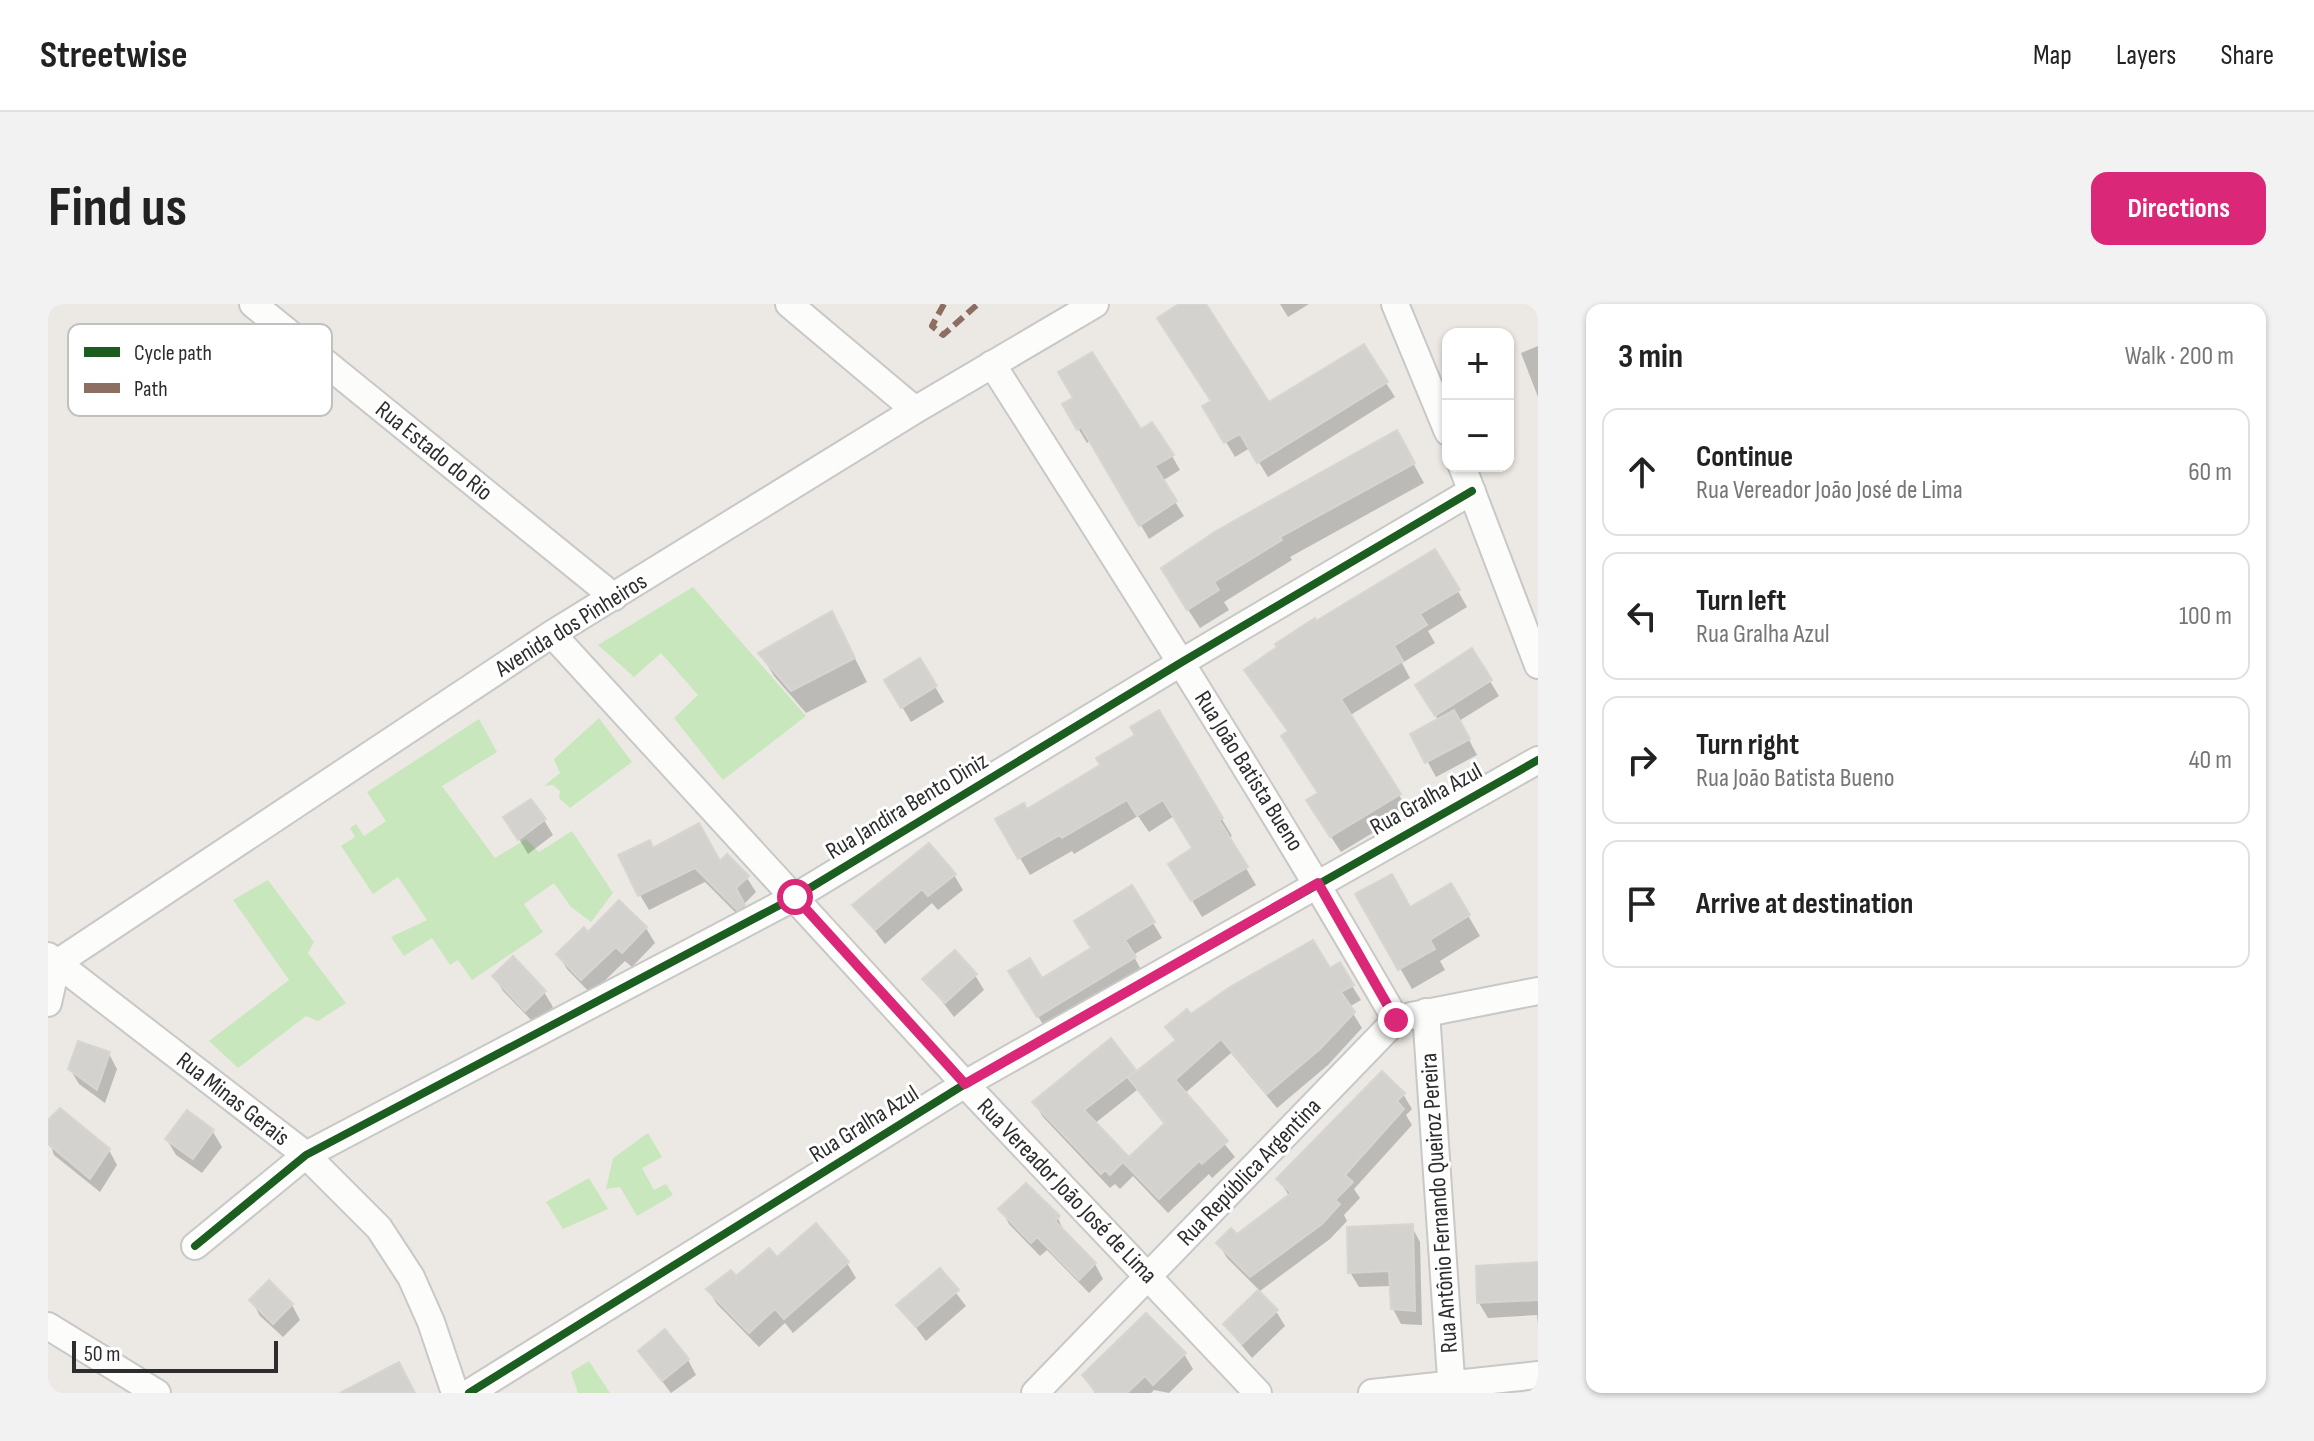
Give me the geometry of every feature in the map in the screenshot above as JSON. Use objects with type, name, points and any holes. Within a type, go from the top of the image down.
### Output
[{"type":"street","name":"Rua Estado do Rio","points":[[253,304],[278,324]]},
{"type":"street","points":[[789,304],[915,410]]},
{"type":"street","name":"Avenida dos Pinheiros","points":[[53,960],[552,634],[915,410],[1095,304]]},
{"type":"street","points":[[1395,304],[1442,418]]},
{"type":"street","name":"Rua João Batista Bueno","points":[[992,364],[1182,662],[1318,883],[1396,1020]]},
{"type":"street","name":"Rua Estado do Rio","points":[[332,368],[614,597]]},
{"type":"street","points":[[1464,472],[1538,665]]},
{"type":"street","name":"Rua Jandira Bento Diniz","points":[[195,1246],[306,1155],[795,897],[1182,662],[1472,491]]},
{"type":"street","name":"Rua Vereador João José de Lima","points":[[552,634],[965,1084],[1258,1393]]},
{"type":"street","name":"Rua Gralha Azul","points":[[469,1393],[965,1084],[1538,760]]},
{"type":"street","points":[[48,1003],[53,960]]},
{"type":"street","name":"Rua Minas Gerais","points":[[53,960],[306,1155],[379,1228],[411,1277],[431,1322],[455,1393]]},
{"type":"street","points":[[1396,1020],[1538,991]]},
{"type":"street","name":"Rua Antônio Fernando Queiroz Pereira","points":[[1426,1012],[1451,1388]]},
{"type":"street","name":"Rua República Argentina","points":[[1035,1393],[1396,1020]]},
{"type":"street","points":[[48,1326],[157,1393]]},
{"type":"street","points":[[1372,1393],[1451,1388],[1538,1375]]},
{"type":"green space","points":[[693,587],[806,716],[723,780],[674,718],[698,695],[661,653],[634,677],[598,645]]},
{"type":"green space","points":[[599,718],[632,762],[570,808],[559,798],[560,791],[553,785],[544,786],[560,773],[554,759]]},
{"type":"green space","points":[[479,719],[497,752],[442,786],[495,858],[526,839],[539,852],[572,831],[613,893],[591,922],[571,907],[554,883],[524,904],[543,932],[472,980],[458,960],[450,965],[432,938],[404,956],[391,937],[427,920],[398,877],[373,894],[341,846],[355,837],[350,828],[356,824],[364,836],[386,821],[367,792]]},
{"type":"green space","points":[[268,880],[314,942],[308,953],[346,1003],[318,1021],[306,1016],[238,1068],[209,1041],[289,980],[233,900]]},
{"type":"green space","points":[[648,1133],[662,1157],[642,1168],[654,1190],[666,1184],[673,1195],[637,1216],[620,1187],[606,1189],[613,1158]]},
{"type":"green space","points":[[589,1178],[608,1209],[563,1229],[546,1202]]},
{"type":"green space","points":[[589,1361],[610,1393],[578,1393],[571,1372]]},
{"type":"building","points":[[1179,304],[1206,304],[1269,402],[1364,344],[1388,382],[1257,463],[1240,434],[1224,443],[1202,406],[1211,401],[1157,318]]},
{"type":"building","points":[[1092,352],[1141,429],[1152,422],[1174,455],[1155,466],[1177,501],[1139,526],[1081,427],[1077,430],[1062,404],[1073,398],[1058,372]]},
{"type":"building","points":[[1397,430],[1415,463],[1280,537],[1282,540],[1214,582],[1219,590],[1187,610],[1161,568],[1216,531]]},
{"type":"building","points":[[1435,549],[1460,590],[1420,614],[1427,625],[1394,646],[1403,661],[1341,699],[1401,794],[1330,837],[1306,800],[1318,793],[1281,736],[1288,731],[1244,670],[1277,647],[1275,644],[1315,618],[1316,621]]},
{"type":"building","points":[[832,611],[855,658],[791,691],[758,653]]},
{"type":"building","points":[[1472,648],[1492,680],[1435,716],[1415,685]]},
{"type":"building","points":[[920,658],[937,686],[901,708],[884,680]]},
{"type":"building","points":[[1159,710],[1223,818],[1219,820],[1248,867],[1191,901],[1168,864],[1192,848],[1163,800],[1137,816],[1127,800],[1062,838],[1060,835],[1018,859],[995,819],[1024,803],[1027,809],[1100,765],[1096,758],[1135,735],[1130,727]]},
{"type":"building","points":[[1454,710],[1470,739],[1425,763],[1410,734]]},
{"type":"building","points":[[531,799],[546,819],[518,840],[503,817]]},
{"type":"building","points":[[699,823],[720,861],[727,854],[749,876],[736,888],[745,905],[737,910],[695,868],[638,896],[618,855],[650,840],[653,848]]},
{"type":"building","points":[[929,843],[956,874],[928,896],[922,889],[875,930],[852,905]]},
{"type":"building","points":[[1392,874],[1410,907],[1451,883],[1470,915],[1430,940],[1435,949],[1398,970],[1355,894]]},
{"type":"building","points":[[1132,885],[1155,922],[1125,940],[1136,957],[1037,1017],[1008,971],[1030,958],[1042,978],[1091,948],[1074,921]]},
{"type":"building","points":[[619,900],[647,927],[622,953],[616,947],[581,980],[556,954],[584,927],[588,932]]},
{"type":"building","points":[[1313,940],[1330,968],[1340,962],[1354,985],[1341,992],[1355,1012],[1320,1049],[1267,1094],[1221,1039],[1175,1080],[1228,1141],[1202,1164],[1199,1161],[1159,1199],[1123,1162],[1110,1175],[1105,1170],[1101,1174],[1032,1102],[1111,1038],[1136,1070],[1084,1110],[1129,1157],[1165,1123],[1128,1078],[1176,1040],[1165,1027],[1187,1009],[1191,1014],[1230,987]]},
{"type":"building","points":[[955,950],[977,974],[945,1003],[922,979]]},
{"type":"building","points":[[513,956],[546,991],[525,1011],[492,976]]},
{"type":"building","points":[[78,1041],[110,1052],[97,1090],[68,1069]]},
{"type":"building","points":[[1382,1071],[1405,1093],[1397,1101],[1404,1109],[1345,1175],[1353,1182],[1335,1200],[1340,1204],[1322,1224],[1250,1277],[1216,1243],[1231,1228],[1237,1234],[1291,1193],[1276,1179]]},
{"type":"building","points":[[60,1108],[110,1149],[90,1179],[48,1144],[48,1120]]},
{"type":"building","points":[[187,1110],[214,1130],[193,1159],[165,1139]]},
{"type":"building","points":[[1026,1183],[1060,1216],[1055,1221],[1096,1263],[1079,1280],[1037,1237],[1031,1243],[998,1209]]},
{"type":"building","points":[[816,1223],[849,1262],[784,1319],[775,1309],[749,1333],[706,1289],[731,1270],[736,1276],[769,1248],[777,1257]]},
{"type":"building","points":[[1413,1224],[1415,1311],[1391,1309],[1389,1271],[1348,1273],[1347,1227]]},
{"type":"building","points":[[1538,1262],[1538,1300],[1477,1303],[1476,1266]]},
{"type":"building","points":[[940,1268],[959,1290],[916,1327],[896,1305]]},
{"type":"building","points":[[269,1280],[293,1304],[273,1324],[249,1300]]},
{"type":"building","points":[[1258,1290],[1278,1310],[1242,1344],[1223,1324]]},
{"type":"building","points":[[1146,1313],[1186,1353],[1153,1385],[1145,1376],[1127,1393],[1097,1393],[1082,1375]]},
{"type":"building","points":[[665,1329],[689,1359],[662,1381],[638,1351]]},
{"type":"building","points":[[399,1362],[415,1393],[340,1393]]},
{"type":"marked path","points":[[944,304],[932,326],[943,335],[978,304]]},
{"type":"cycle path","points":[[195,1246],[306,1155],[795,897],[1182,662],[1472,491]]},
{"type":"cycle path","points":[[469,1393],[965,1084],[1538,760]]},
{"type":"route","points":[[795,897],[965,1084],[1318,883],[1396,1020]]}]
